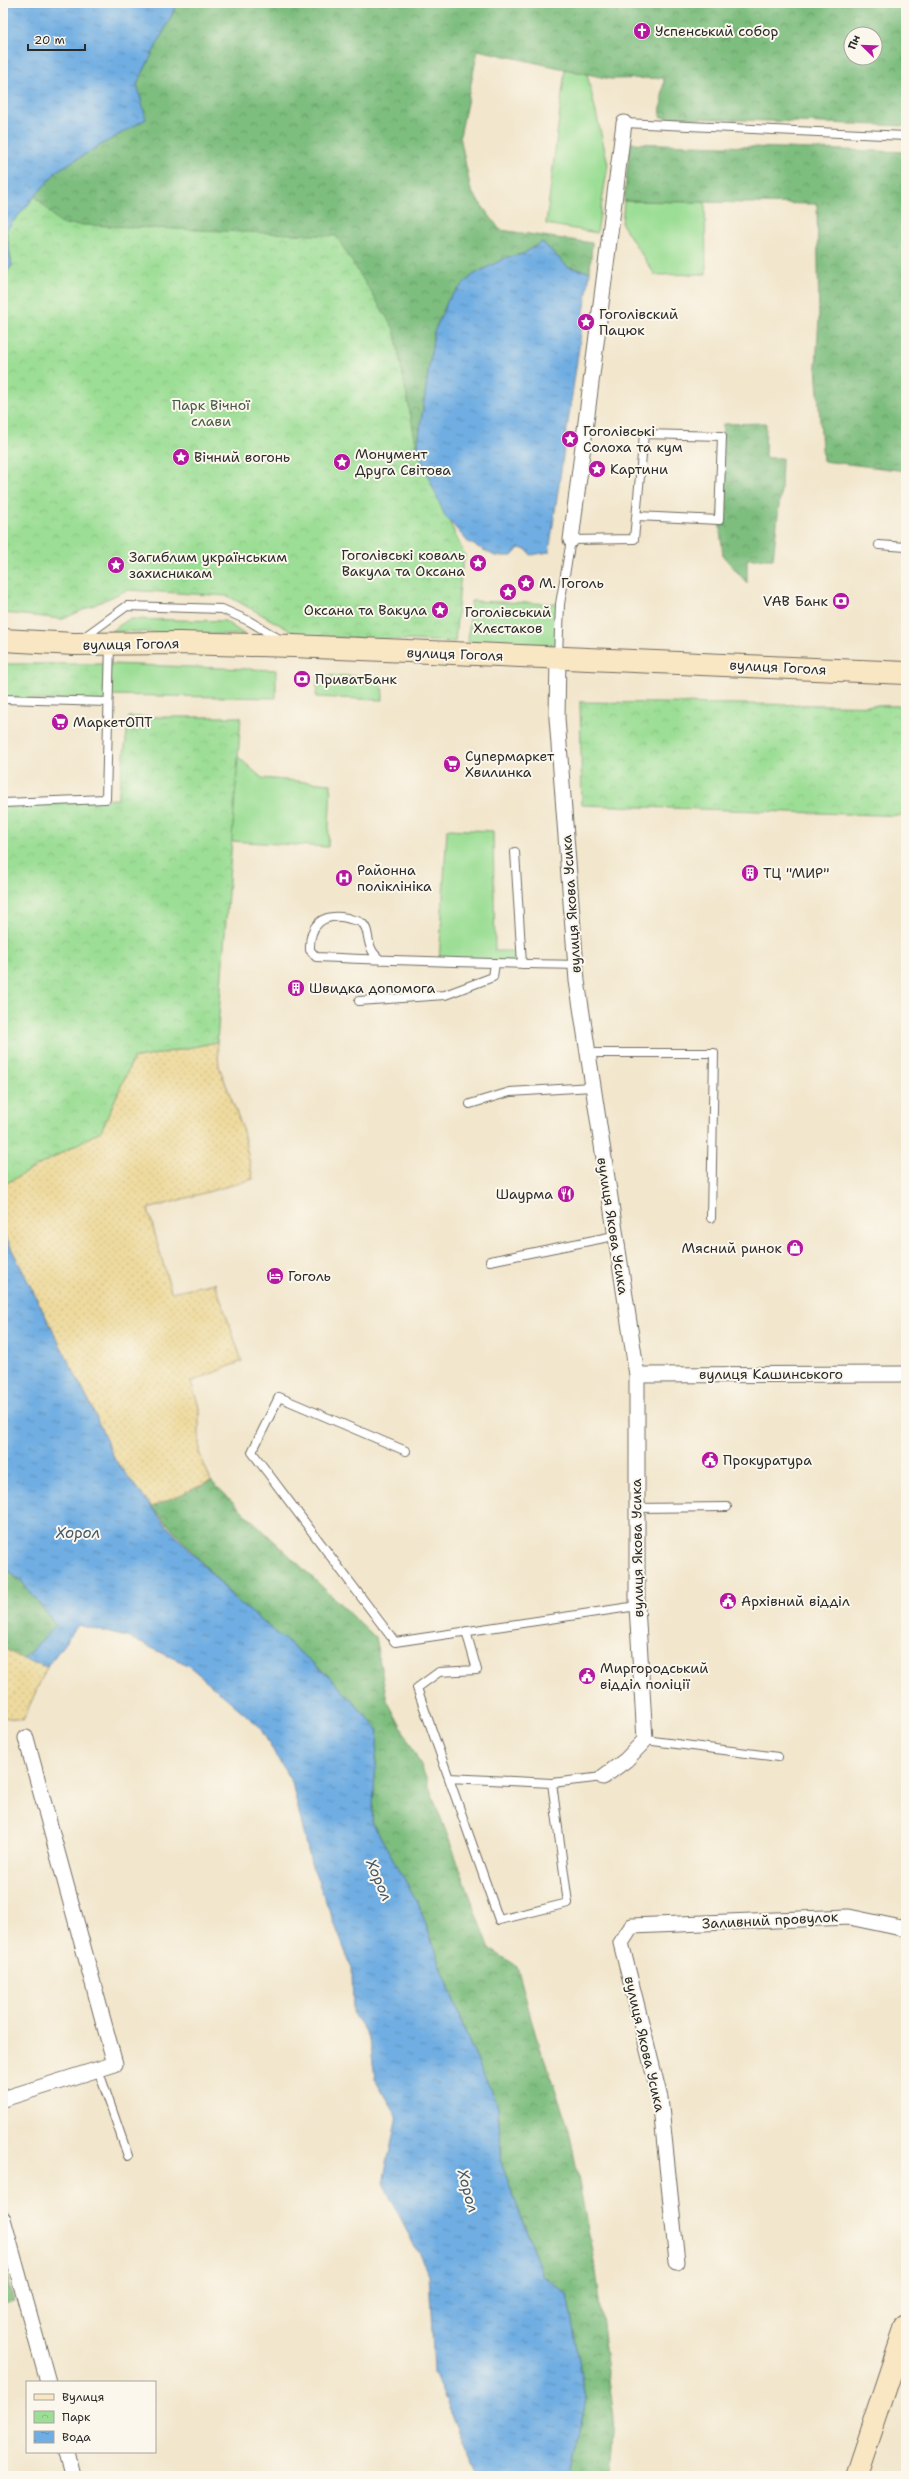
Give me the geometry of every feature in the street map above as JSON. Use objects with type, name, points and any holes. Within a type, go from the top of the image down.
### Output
[{"type":"street","points":[[571,540],[624,123]]},
{"type":"street","name":"вулиця Гоголя","points":[[3,640],[74,644],[110,643],[292,646],[454,655],[558,656],[906,673]]},
{"type":"street","name":"вулиця Якова Усика","points":[[558,656],[557,718],[576,965],[614,1236],[637,1375],[637,1606],[645,1740]]},
{"type":"street","name":"вулиця Кашинського","points":[[637,1375],[906,1374]]},
{"type":"street","points":[[3,2099],[115,2064],[26,1738]]},
{"type":"street","points":[[603,1777],[626,1760],[645,1740]]},
{"type":"street","name":"Заливний провулок","points":[[632,1926],[849,1917],[906,1929]]},
{"type":"street","name":"вулиця Якова Усика","points":[[632,1926],[621,1943],[660,2098],[677,2262]]},
{"type":"street","points":[[3,2219],[48,2381]]},
{"type":"street","points":[[856,2476],[906,2326]]},
{"type":"street","points":[[67,2453],[74,2476]]},
{"type":"lane","points":[[624,123],[906,136]]},
{"type":"lane","points":[[558,656],[560,604],[571,540],[634,539],[644,434],[722,436],[719,520],[637,516]]},
{"type":"lane","points":[[879,545],[906,547]]},
{"type":"lane","points":[[74,644],[127,606],[222,609],[249,621],[292,646]]},
{"type":"lane","points":[[3,803],[106,799],[110,643]]},
{"type":"lane","points":[[3,699],[108,702]]},
{"type":"lane","points":[[515,852],[522,964]]},
{"type":"lane","points":[[381,960],[372,954],[365,927],[356,920],[338,917],[328,918],[320,922],[312,931],[310,950],[316,957],[381,960],[576,965]]},
{"type":"lane","points":[[359,1001],[445,995],[493,977],[495,963]]},
{"type":"lane","points":[[588,1053],[714,1052],[711,1218]]},
{"type":"lane","points":[[470,1104],[510,1092],[592,1087]]},
{"type":"lane","points":[[490,1262],[614,1236]]},
{"type":"lane","points":[[406,1451],[278,1397],[252,1452],[395,1642],[637,1606]]},
{"type":"lane","points":[[636,1508],[728,1507]]},
{"type":"lane","points":[[466,1631],[477,1670],[439,1672],[417,1688],[499,1920],[568,1903],[552,1783]]},
{"type":"lane","points":[[645,1740],[778,1757]]},
{"type":"lane","points":[[449,1778],[552,1783],[603,1777]]},
{"type":"lane","points":[[98,2069],[128,2156]]},
{"type":"green space","points":[[178,3],[906,3],[906,126],[660,117],[664,78],[610,79],[478,50],[460,136],[471,191],[500,230],[592,243],[590,272],[568,267],[542,242],[523,254],[505,258],[473,275],[449,298],[434,332],[417,450],[394,329],[336,237],[60,224],[35,196],[58,170],[146,119],[137,84]]},
{"type":"green space","points":[[565,69],[587,74],[608,164],[597,233],[546,224]]},
{"type":"green space","points":[[630,143],[906,152],[906,471],[823,461],[816,366],[819,318],[817,204],[624,201]]},
{"type":"green space","name":"Парк Вічної слави","points":[[35,196],[61,224],[336,236],[394,329],[417,450],[465,556],[461,572],[455,642],[300,636],[228,596],[127,590],[63,619],[3,613],[3,276],[12,266],[6,230]]},
{"type":"green space","points":[[624,201],[705,202],[706,274],[655,275],[622,224]]},
{"type":"green space","points":[[766,423],[765,458],[782,458],[781,489],[773,559],[747,559],[747,583],[723,556],[719,520],[723,424]]},
{"type":"green space","points":[[471,601],[560,604],[558,645],[468,642]]},
{"type":"green space","points":[[129,619],[225,621],[245,635],[111,631]]},
{"type":"green space","points":[[3,664],[109,664],[108,702],[3,699]]},
{"type":"green space","points":[[109,664],[276,670],[276,698],[108,695]]},
{"type":"green space","points":[[318,675],[382,677],[383,700],[316,697]]},
{"type":"green space","points":[[580,702],[906,706],[906,816],[582,805]]},
{"type":"green space","points":[[129,717],[241,717],[217,1042],[133,1059],[101,1131],[3,1185],[3,803],[118,799]]},
{"type":"green space","points":[[237,756],[262,778],[331,784],[328,847],[230,841]]},
{"type":"green space","points":[[447,829],[493,831],[495,951],[522,951],[522,964],[439,962]]},
{"type":"green space","points":[[211,1481],[375,1637],[387,1700],[421,1765],[490,1949],[517,1966],[536,2036],[569,2129],[594,2262],[614,2418],[610,2476],[571,2476],[586,2399],[567,2294],[542,2274],[502,2165],[498,2107],[469,2042],[418,1903],[372,1822],[378,1729],[330,1677],[235,1599],[152,1507]]},
{"type":"green space","points":[[3,1566],[23,1583],[56,1625],[23,1659],[3,1648]]},
{"type":"green space","points":[[3,2262],[14,2301],[3,2304]]},
{"type":"sand","points":[[217,1042],[219,1066],[242,1127],[253,1179],[148,1209],[171,1292],[215,1283],[242,1361],[191,1382],[199,1407],[199,1452],[211,1481],[152,1507],[114,1460],[92,1408],[3,1232],[3,1185],[101,1131],[133,1059]]},
{"type":"sand","points":[[3,1648],[23,1659],[47,1667],[23,1720],[3,1717]]},
{"type":"water","points":[[3,3],[178,3],[137,84],[146,119],[58,170],[6,230],[12,266],[3,276]]},
{"type":"water","points":[[542,242],[568,267],[590,272],[549,552],[531,555],[527,550],[519,548],[512,556],[495,556],[468,542],[445,516],[417,450],[434,332],[449,298],[473,275],[505,258],[523,254]]},
{"type":"water","name":"Хорол","points":[[3,1232],[92,1408],[115,1460],[164,1523],[235,1599],[330,1677],[378,1729],[372,1822],[418,1903],[469,2042],[498,2107],[502,2165],[542,2274],[567,2294],[586,2399],[571,2476],[477,2476],[434,2372],[429,2274],[383,2183],[397,2115],[375,2079],[370,2039],[353,2014],[352,1969],[311,1863],[292,1783],[259,1726],[188,1665],[130,1638],[78,1625],[47,1667],[23,1659],[56,1625],[23,1583],[3,1566]]},
{"type":"place","name":"Успенський собор","points":[[642,31]]},
{"type":"place","name":"Гоголівский Пацюк","points":[[586,322]]},
{"type":"place","name":"Гоголівські Солоха та кум","points":[[570,439]]},
{"type":"place","name":"Вічний вогонь","points":[[181,457]]},
{"type":"place","name":"Монумент Друга Світова","points":[[342,462]]},
{"type":"place","name":"Картини","points":[[597,469]]},
{"type":"place","name":"Гоголівські коваль Вакула та Оксана","points":[[478,563]]},
{"type":"place","name":"Загиблим українським захисникам","points":[[116,565]]},
{"type":"place","name":"М. Гоголь","points":[[526,583]]},
{"type":"place","name":"Гоголівський Хлєстаков","points":[[508,592]]},
{"type":"place","name":"VAB Банк","points":[[841,601]]},
{"type":"place","name":"Оксана та Вакула","points":[[440,610]]},
{"type":"place","name":"ПриватБанк","points":[[302,679]]},
{"type":"place","name":"МаркетОПТ","points":[[60,722]]},
{"type":"place","name":"Супермаркет Хвилинка","points":[[452,764]]},
{"type":"place","name":"ТЦ \"МИР\"","points":[[750,873]]},
{"type":"place","name":"Районна поліклініка","points":[[344,878]]},
{"type":"place","name":"Швидка допомога","points":[[296,988]]},
{"type":"place","name":"Шаурма","points":[[566,1194]]},
{"type":"place","name":"Мясний ринок","points":[[795,1248]]},
{"type":"place","name":"Гоголь","points":[[275,1276]]},
{"type":"place","name":"Прокуратура","points":[[710,1460]]},
{"type":"place","name":"Архівний відділ","points":[[728,1601]]},
{"type":"place","name":"Миргородський відділ поліції","points":[[587,1676]]}]
